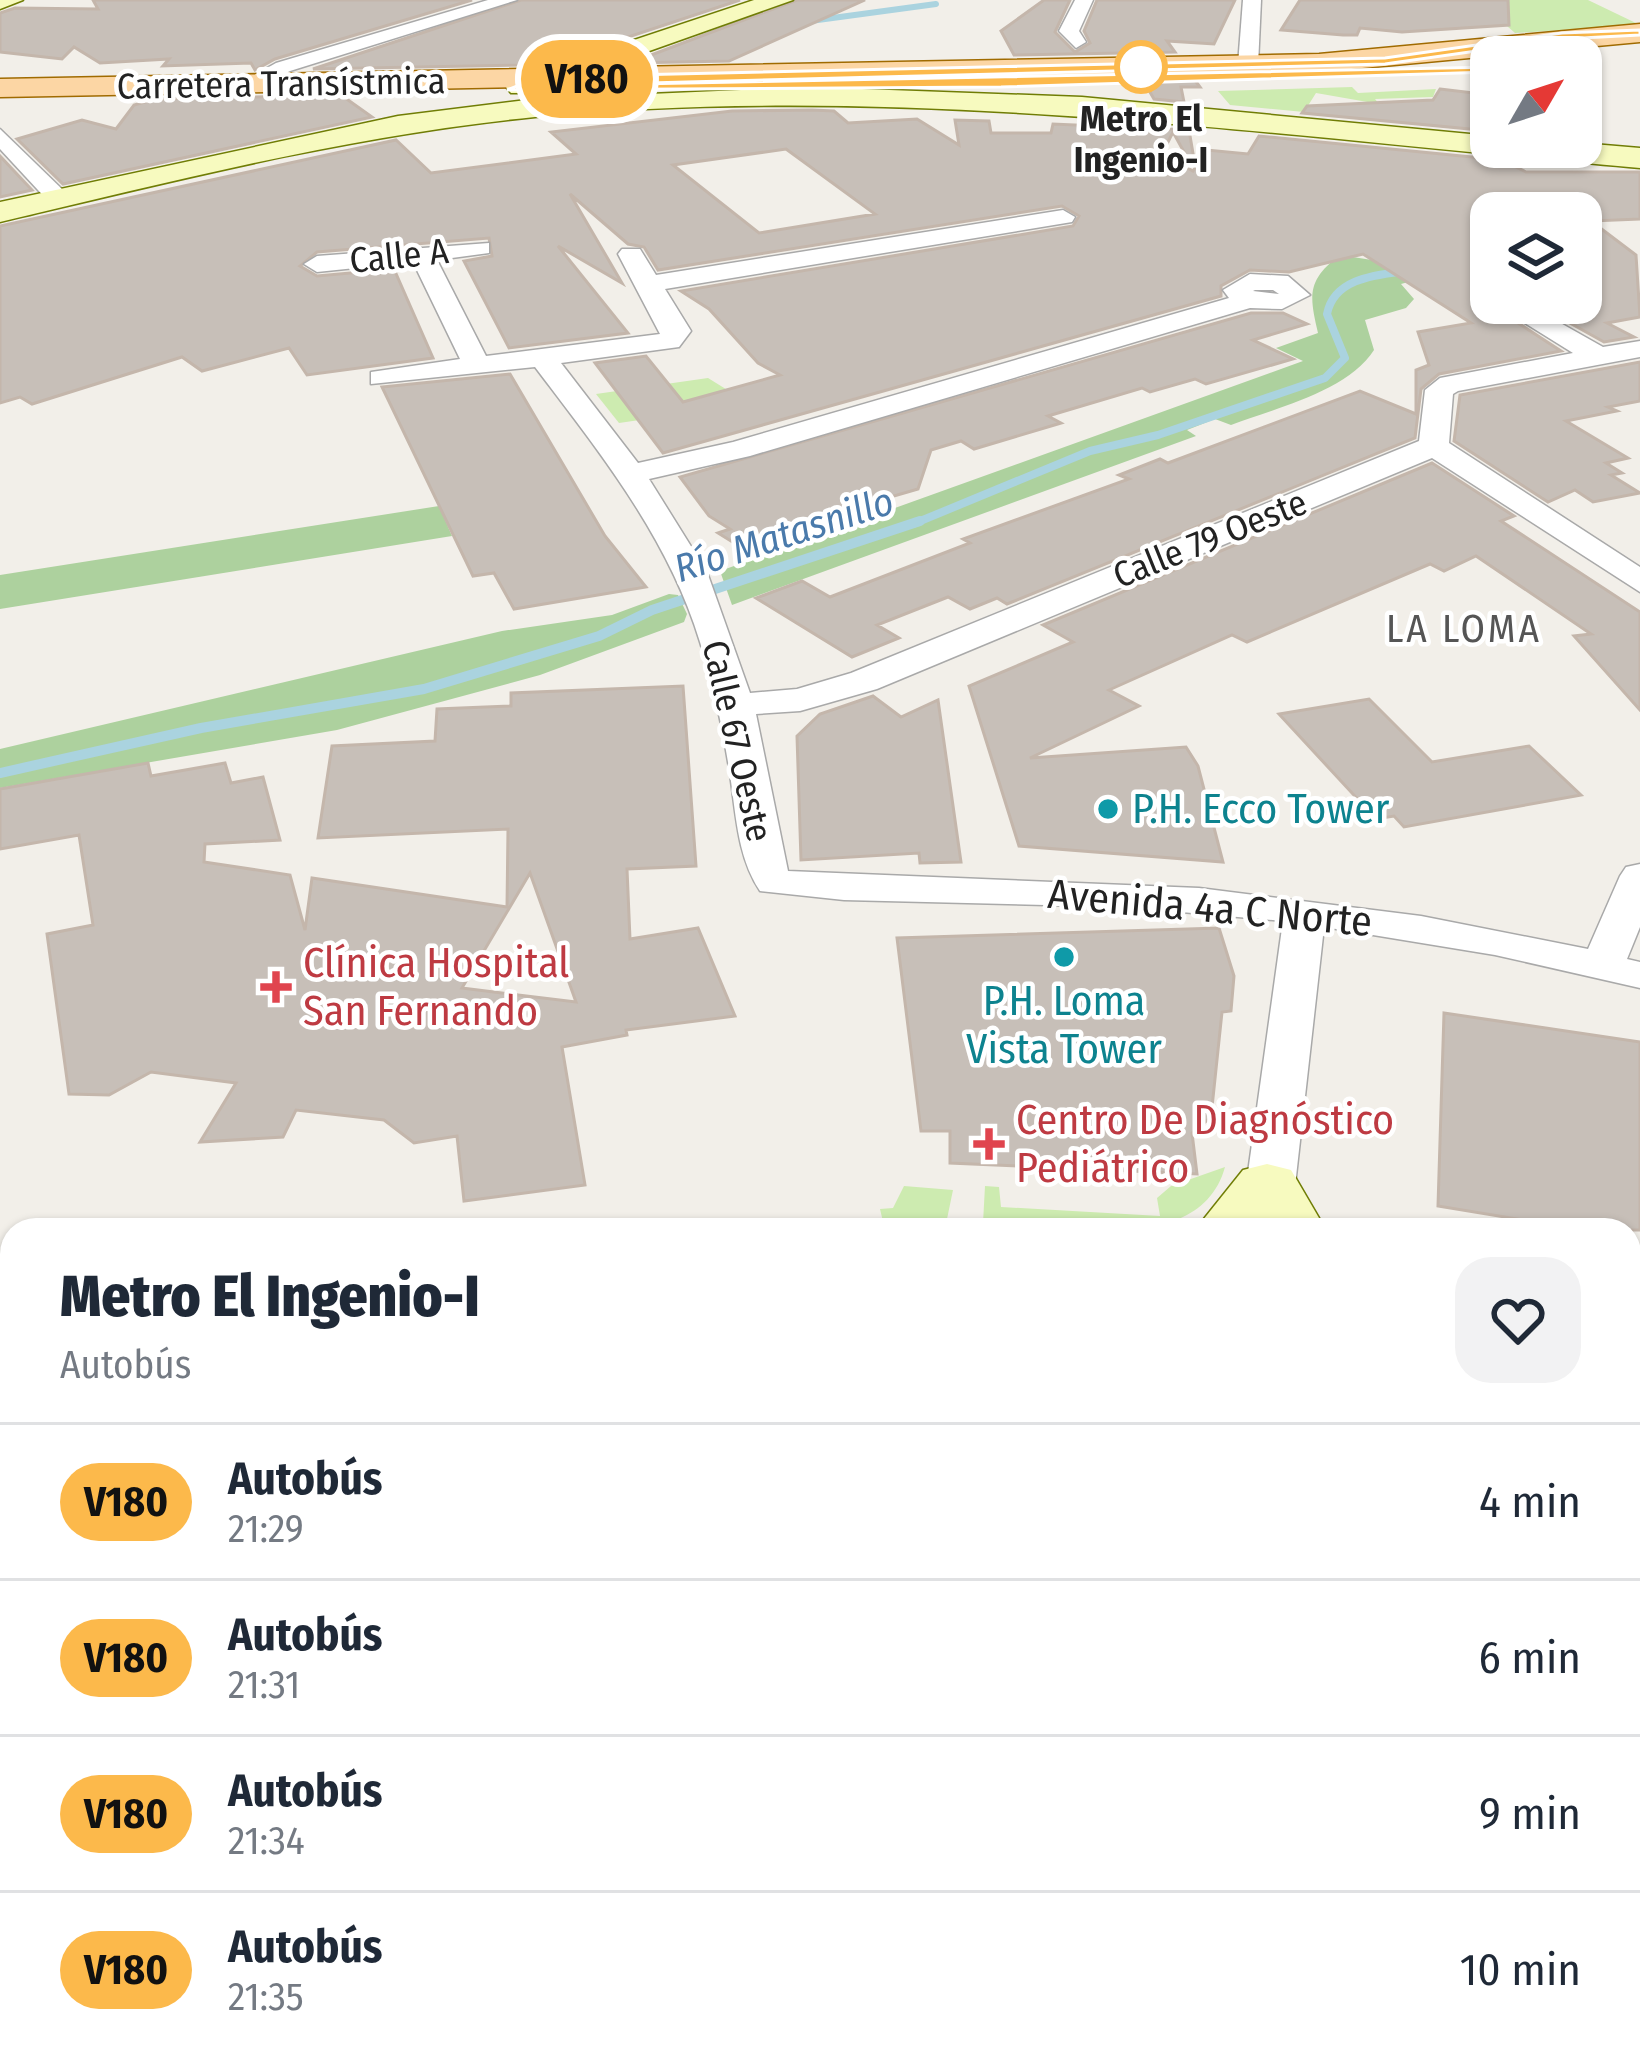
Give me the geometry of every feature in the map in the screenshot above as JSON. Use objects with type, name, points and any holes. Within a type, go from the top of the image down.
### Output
[{"type":"main road","points":[[0,1],[10,0]]},
{"type":"main road","points":[[0,212],[399,125],[780,0]]},
{"type":"main road","points":[[1640,35],[1594,45],[1640,58]]},
{"type":"main road","name":"Carretera Transístmica","points":[[0,99],[1385,61],[1562,36],[1640,35]]},
{"type":"main road","points":[[1602,63],[1640,58]]},
{"type":"main road","name":"Carretera Transístmica","points":[[0,88],[1096,82],[1470,70]]},
{"type":"main road","points":[[1096,82],[1072,89],[1160,108]]},
{"type":"main road","points":[[406,91],[444,97],[450,104],[440,113]]},
{"type":"main road","points":[[399,125],[594,104],[787,96],[1160,108],[1470,143]]},
{"type":"main road","points":[[1602,155],[1640,158]]},
{"type":"street","points":[[249,84],[283,67],[508,0]]},
{"type":"street","points":[[1076,42],[1069,32],[1084,0]]},
{"type":"street","points":[[1248,65],[1246,38],[1252,0]]},
{"type":"street","points":[[0,136],[58,198]]},
{"type":"street","points":[[649,284],[1064,217]]},
{"type":"street","name":"Calle A","points":[[317,264],[480,248]]},
{"type":"street","points":[[421,254],[477,366]]},
{"type":"street","points":[[381,378],[676,337],[631,254]]},
{"type":"street","points":[[630,474],[739,450],[1249,300]]},
{"type":"street","points":[[1543,324],[1600,357]]},
{"type":"street","points":[[1640,349],[1439,390],[1434,446],[1640,582]]},
{"type":"street","name":"Calle 67 Oeste","points":[[543,358],[630,474],[701,597],[737,705],[765,867],[775,882]]},
{"type":"street","name":"Calle 79 Oeste","points":[[737,705],[800,700],[864,681],[1434,446]]},
{"type":"street","points":[[1622,970],[1640,876]]},
{"type":"street","name":"Avenida 4a C Norte","points":[[775,882],[828,889],[1052,891],[1305,911],[1484,939],[1622,970]]},
{"type":"street","points":[[1263,1218],[1305,911]]},
{"type":"green space","points":[[1501,0],[1588,0],[1640,25],[1515,33],[1507,26]]},
{"type":"green space","points":[[1352,87],[1358,93],[1436,89],[1433,97],[1375,99],[1379,104],[1316,93],[1304,112],[1230,105],[1218,91]]},
{"type":"green space","points":[[1340,255],[1391,263],[1470,262],[1470,275],[1426,277],[1401,284],[1414,299],[1406,308],[1365,320],[1374,350],[1347,377],[1310,397],[1231,425],[1215,419],[1187,430],[1196,436],[732,605],[720,571],[1303,361],[1276,348],[1318,333],[1313,289],[1321,272]]},
{"type":"green space","points":[[708,378],[750,404],[619,423],[596,394]]},
{"type":"green space","points":[[439,506],[452,536],[0,609],[0,575]]},
{"type":"green space","points":[[678,595],[687,614],[684,622],[540,675],[337,730],[0,788],[0,749],[502,631],[612,615]]},
{"type":"green space","points":[[1225,1167],[1210,1196],[1179,1218],[983,1218],[985,1186],[999,1187],[1001,1207],[1160,1216],[1157,1198],[1171,1186]]},
{"type":"green space","points":[[904,1186],[953,1190],[947,1218],[882,1218],[880,1209],[893,1208]]},
{"type":"building","points":[[93,0],[472,0],[275,59],[255,70],[251,63],[163,66],[169,59],[100,63],[74,47],[62,59],[0,52],[0,13],[15,8],[98,9]]},
{"type":"building","points":[[521,0],[740,0],[586,51],[576,49],[527,65],[313,69]]},
{"type":"building","points":[[797,0],[865,0],[729,61],[630,63]]},
{"type":"building","points":[[1044,0],[1070,0],[1055,32],[1075,52],[1090,43],[1084,31],[1097,0],[1235,0],[1214,44],[1167,41],[1175,52],[1014,55],[1001,31]]},
{"type":"building","points":[[1300,0],[1508,0],[1509,25],[1402,32],[1360,28],[1357,35],[1281,30]]},
{"type":"building","points":[[1194,79],[1200,87],[1181,87],[1184,102],[1154,99],[1143,80]]},
{"type":"building","points":[[1440,89],[1470,93],[1470,129],[1302,113],[1307,106],[1433,100]]},
{"type":"building","points":[[341,95],[372,117],[63,184],[17,139],[82,120],[116,129],[134,105],[156,99]]},
{"type":"building","points":[[812,110],[834,111],[848,123],[917,119],[959,145],[955,120],[989,121],[991,133],[1051,133],[1053,124],[1189,130],[1194,159],[1189,161],[1173,132],[1162,154],[1193,171],[1207,150],[1248,154],[1259,136],[1470,157],[1470,168],[1640,172],[1640,219],[1602,221],[1602,192],[1470,192],[1470,322],[1363,254],[1289,272],[1250,270],[1221,286],[1221,296],[663,453],[595,363],[646,356],[683,402],[780,375],[758,363],[709,309],[681,291],[1073,226],[1079,216],[1062,206],[658,270],[644,247],[628,244],[570,194],[622,283],[558,246],[628,333],[509,348],[464,261],[492,256],[489,238],[317,252],[300,266],[317,276],[394,269],[433,358],[307,375],[289,348],[202,371],[182,357],[32,404],[20,397],[0,403],[0,226],[396,140],[431,173],[576,154],[551,132],[732,111]],"holes":[[[786,149],[875,214],[759,233],[673,165]]]},
{"type":"building","points":[[0,156],[32,190],[0,197]]},
{"type":"building","points":[[1602,229],[1636,255],[1640,317],[1607,323],[1634,337],[1604,342],[1572,324],[1602,324]]},
{"type":"building","points":[[1251,313],[1283,313],[1307,324],[1253,340],[1293,359],[1206,384],[1195,379],[1150,392],[1142,388],[1048,416],[1061,423],[974,449],[961,441],[931,450],[918,489],[832,514],[843,521],[752,554],[718,533],[730,529],[709,516],[680,477]]},
{"type":"building","points":[[1470,323],[1520,324],[1561,351],[1439,374],[1421,389],[1415,438],[1007,604],[997,598],[970,609],[948,597],[877,625],[899,638],[852,657],[756,598],[802,581],[830,597],[970,543],[963,539],[1129,479],[1119,475],[1160,459],[1168,463],[1360,391],[1416,414],[1416,370],[1429,365],[1418,332]]},
{"type":"building","points":[[1640,362],[1640,401],[1608,407],[1617,411],[1566,421],[1628,458],[1606,463],[1622,473],[1611,475],[1640,493],[1593,502],[1575,490],[1548,502],[1454,441],[1460,395]]},
{"type":"building","points":[[510,374],[605,536],[646,587],[514,609],[494,573],[473,576],[382,387]]},
{"type":"building","points":[[1432,463],[1514,516],[1501,521],[1640,612],[1640,710],[1574,636],[1591,634],[1476,556],[1444,571],[1430,564],[1247,642],[1232,635],[1109,690],[1139,706],[1030,758],[1186,747],[1198,766],[1223,862],[1019,846],[969,686],[1073,642],[1043,625]]},
{"type":"building","points":[[683,686],[696,866],[627,869],[630,939],[698,928],[735,1016],[626,1030],[627,1035],[562,1047],[585,1185],[464,1201],[457,1136],[414,1143],[384,1120],[296,1110],[283,1137],[200,1142],[236,1083],[151,1072],[109,1095],[69,1094],[47,934],[93,925],[79,835],[0,849],[0,789],[148,763],[151,776],[225,763],[231,783],[263,777],[280,840],[205,844],[204,862],[290,875],[305,930],[312,878],[507,907],[508,829],[318,838],[332,746],[435,741],[437,709],[511,706],[511,693]],"holes":[[[530,873],[576,1002],[462,988]]]},
{"type":"building","points":[[873,696],[901,717],[938,700],[961,862],[920,863],[919,853],[801,860],[797,736],[820,714]]},
{"type":"building","points":[[1369,699],[1432,762],[1529,746],[1581,795],[1404,827],[1394,816],[1376,819],[1279,714]]},
{"type":"building","points":[[1219,928],[1234,976],[1231,1011],[1222,1012],[1211,1117],[1192,1133],[1197,1174],[950,1163],[950,1131],[921,1131],[897,938]]},
{"type":"building","points":[[1444,1013],[1640,1042],[1640,1218],[1510,1218],[1438,1206]]},
{"type":"waterway","points":[[803,22],[936,4]]},
{"type":"waterway","name":"Río Matasnillo","points":[[913,524],[1090,451],[1158,435],[1325,378],[1345,358],[1327,314],[1331,302],[1358,281],[1406,271]]},
{"type":"waterway","name":"Río Matasnillo","points":[[0,773],[201,728],[424,689],[599,636],[652,610],[920,521]]},
{"type":"bus line","name":"V180","points":[[1562,36],[1640,33]]},
{"type":"bus line","name":"V180","points":[[1470,51],[1385,61],[540,80],[513,90],[1001,84],[1470,70]]},
{"type":"place","name":"Metro El Ingenio-I","points":[[1141,67]]},
{"type":"place","name":"P.H. Ecco Tower","points":[[1108,809]]},
{"type":"place","name":"P.H. Loma Vista Tower","points":[[1064,957]]},
{"type":"place","name":"Clínica Hospital San Fernando","points":[[276,987]]},
{"type":"place","name":"Centro De Diagnóstico Pediátrico","points":[[989,1144]]},
{"type":"district","name":"LA LOMA","points":[[1464,629]]}]
